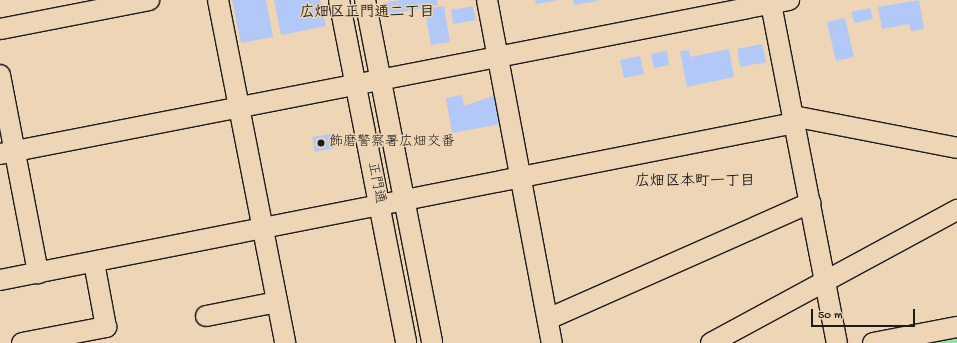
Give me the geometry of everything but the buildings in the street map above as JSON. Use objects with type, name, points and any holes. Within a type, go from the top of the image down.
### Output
[{"type":"street","points":[[0,29],[149,0]]},
{"type":"street","points":[[218,0],[285,343]]},
{"type":"street","name":"正門通","points":[[339,0],[406,343]]},
{"type":"street","name":"正門通","points":[[365,0],[432,343]]},
{"type":"street","points":[[487,0],[519,176],[552,343]]},
{"type":"street","points":[[7,152],[780,2],[793,119],[837,343]]},
{"type":"street","points":[[0,75],[7,152],[38,272]]},
{"type":"street","points":[[0,280],[404,201],[793,119],[957,148]]},
{"type":"street","points":[[548,319],[810,203]]},
{"type":"street","points":[[711,343],[957,210]]},
{"type":"street","points":[[22,343],[106,327],[94,262]]},
{"type":"street","points":[[206,316],[277,302]]},
{"type":"street","points":[[873,343],[957,327]]},
{"type":"green space","points":[[957,335],[957,343],[919,343]]},
{"type":"place","name":"飾磨警察署広畑交番","points":[[321,143]]},
{"type":"district","name":"広畑区正門通二丁目","points":[[367,14]]},
{"type":"district","name":"広畑区本町一丁目","points":[[695,183]]}]
